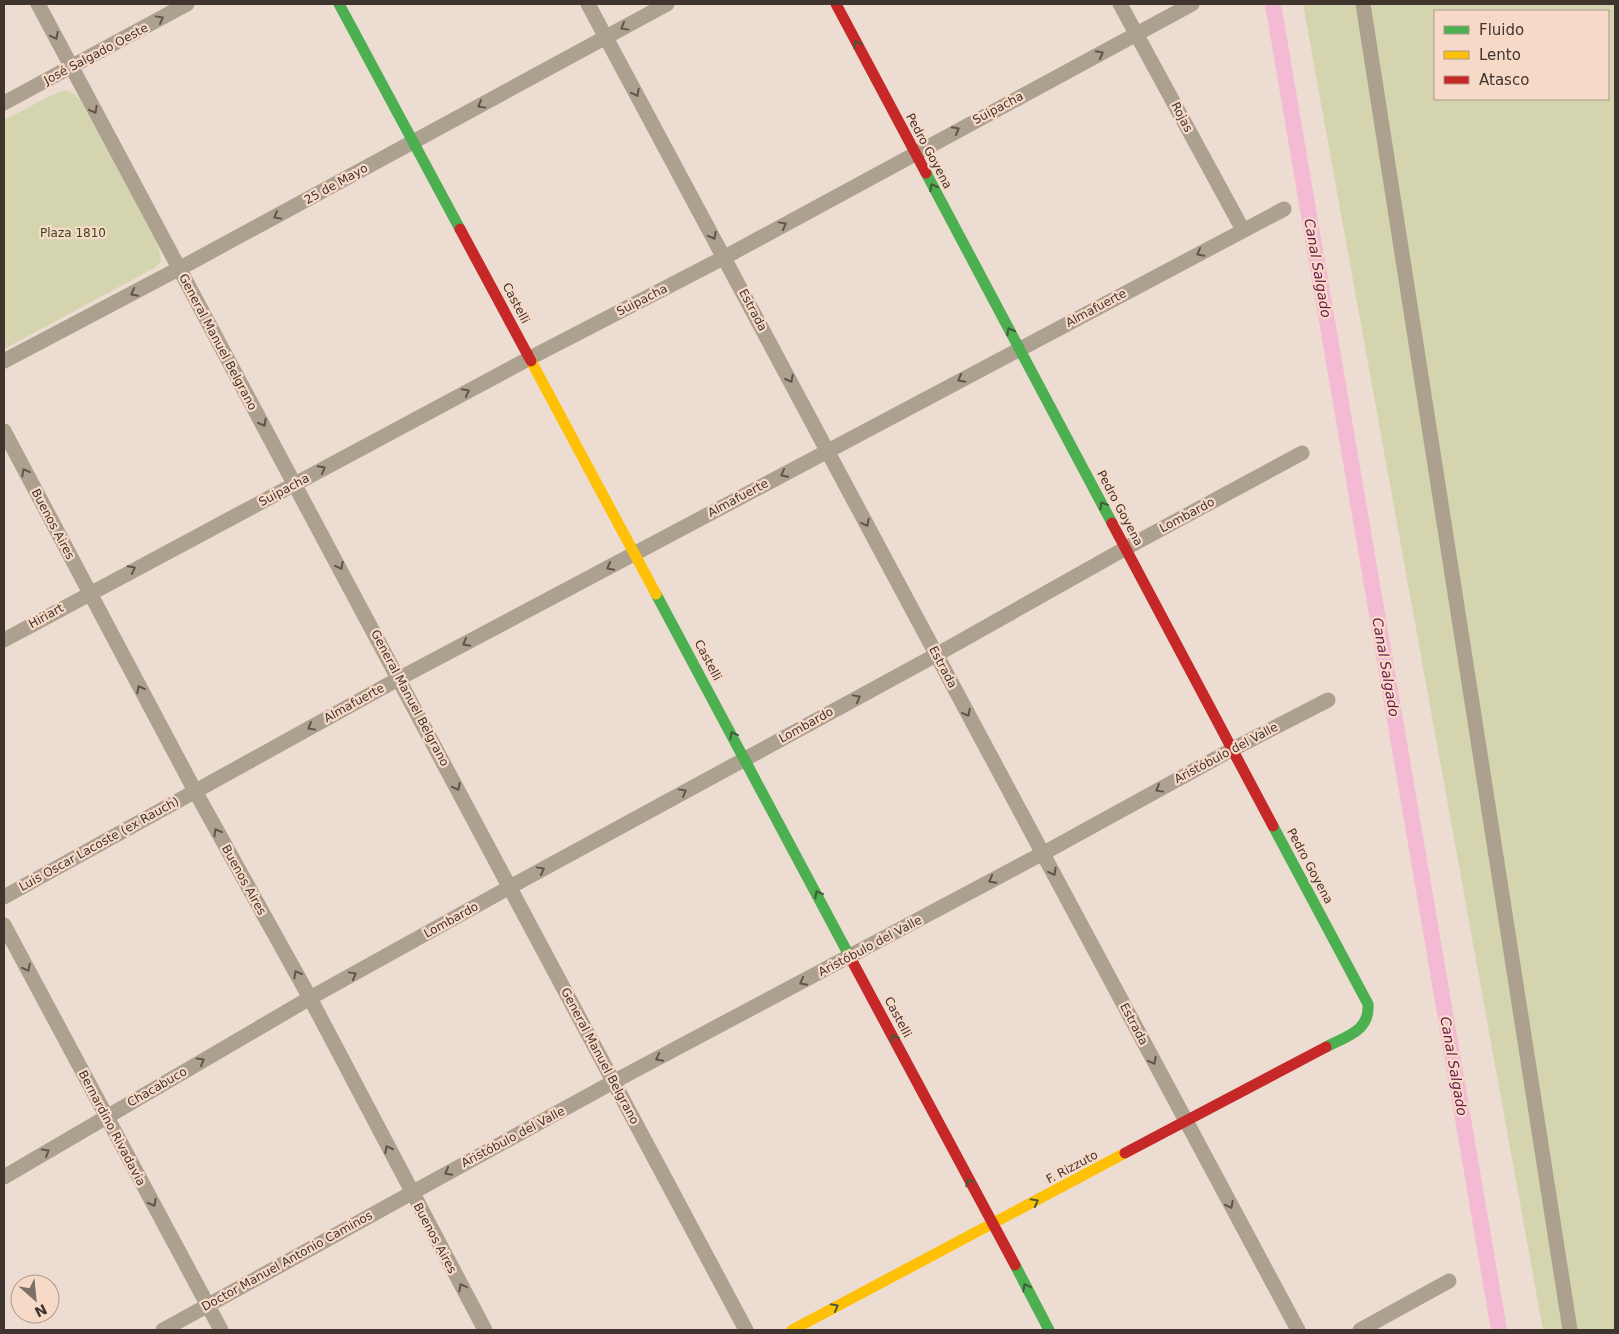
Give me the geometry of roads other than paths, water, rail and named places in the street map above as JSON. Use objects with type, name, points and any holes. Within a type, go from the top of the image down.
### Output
[{"type":"street","name":"General Manuel Belgrano","points":[[38,4],[178,268],[400,678],[746,1330]]},
{"type":"street","name":"José Salgado Oeste","points":[[4,103],[187,4]]},
{"type":"street","name":"Castelli","points":[[339,4],[745,758],[1049,1330]]},
{"type":"street","name":"Estrada","points":[[588,4],[1298,1330]]},
{"type":"street","name":"25 de Mayo","points":[[4,362],[667,4]]},
{"type":"street","name":"Pedro Goyena","points":[[836,4],[1368,1004],[1369,1016],[1363,1027]]},
{"type":"street","name":"Rojas","points":[[1120,4],[1243,230]]},
{"type":"street","name":"Suipacha","points":[[89,592],[530,358],[725,257],[1192,4]]},
{"type":"street","points":[[1363,4],[1570,1330]]},
{"type":"street","name":"Almafuerte","points":[[194,791],[400,678],[1284,209]]},
{"type":"street","name":"Buenos Aires","points":[[4,431],[194,791],[310,998],[485,1330]]},
{"type":"street","name":"Lombardo","points":[[310,998],[936,655],[1126,548],[1302,454]]},
{"type":"street","name":"Hiriart","points":[[4,640],[89,592]]},
{"type":"street","name":"Aristóbulo del Valle","points":[[411,1192],[1233,749],[1328,700]]},
{"type":"street","name":"Luis Oscar Lacoste (ex Rauch)","points":[[4,897],[194,791]]},
{"type":"street","name":"Bernardino Rivadavia","points":[[4,925],[221,1330]]},
{"type":"street","name":"Chacabuco","points":[[4,1177],[310,998]]},
{"type":"street","name":"F. Rizzuto","points":[[792,1330],[1363,1027]]},
{"type":"street","name":"Doctor Manuel Antonio Caminos","points":[[163,1330],[411,1192]]},
{"type":"street","points":[[1360,1330],[1449,1281]]},
{"type":"waterway","name":"Canal Salgado","points":[[1273,4],[1499,1330]]},
{"type":"park label","name":"Plaza 1810","points":[[73,233]]}]
